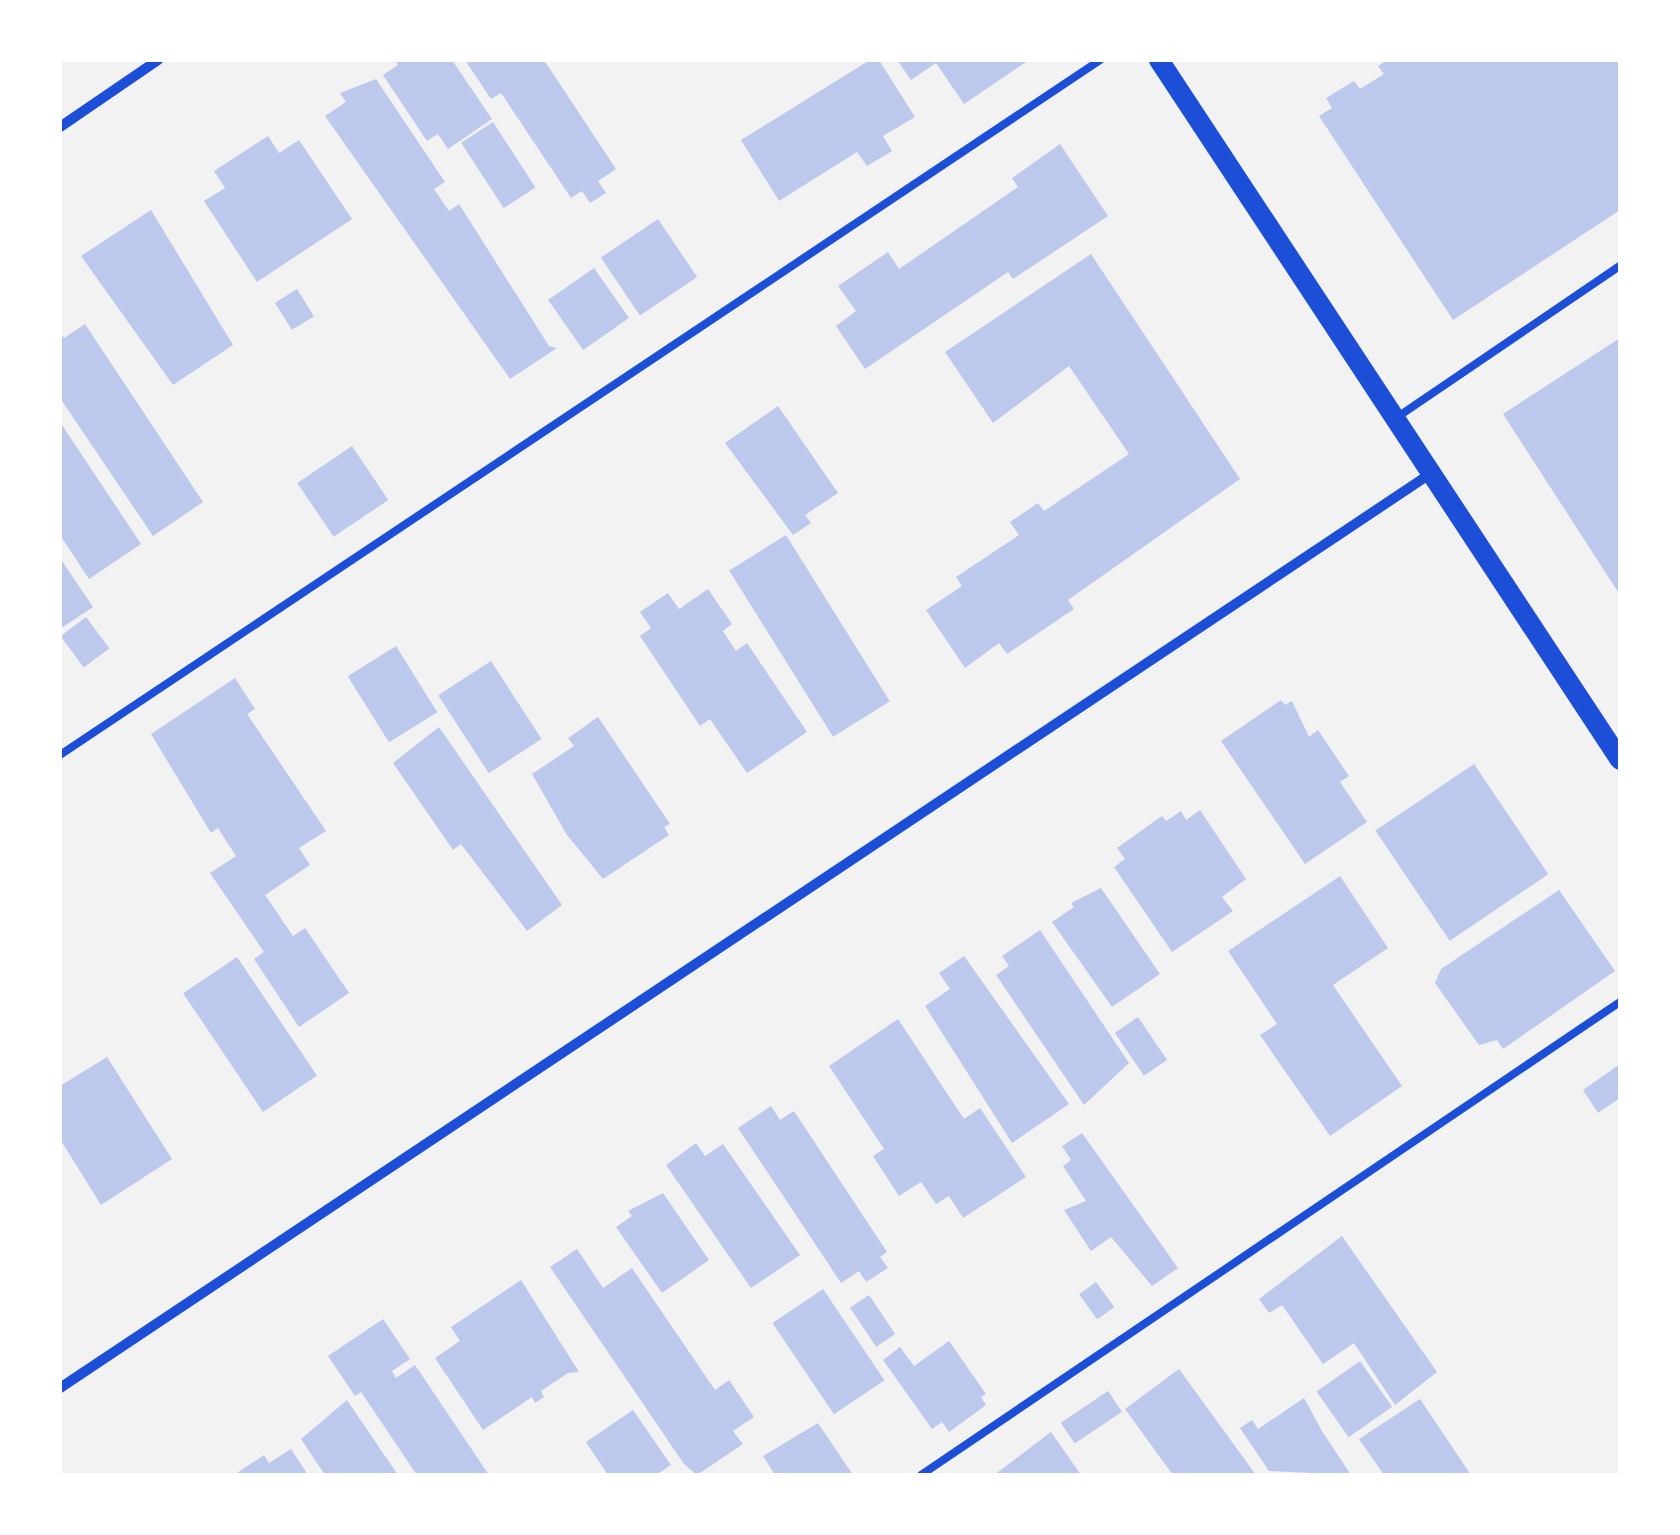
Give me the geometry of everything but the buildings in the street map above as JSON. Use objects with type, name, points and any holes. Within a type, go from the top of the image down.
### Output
[{"type":"main road","points":[[1159,60],[1620,760]]},
{"type":"street","points":[[60,127],[158,60]]},
{"type":"street","points":[[60,1388],[1430,474]]},
{"type":"lane","points":[[60,756],[1100,60]]},
{"type":"lane","points":[[1394,419],[1620,266]]},
{"type":"lane","points":[[921,1475],[1620,1002]]}]
